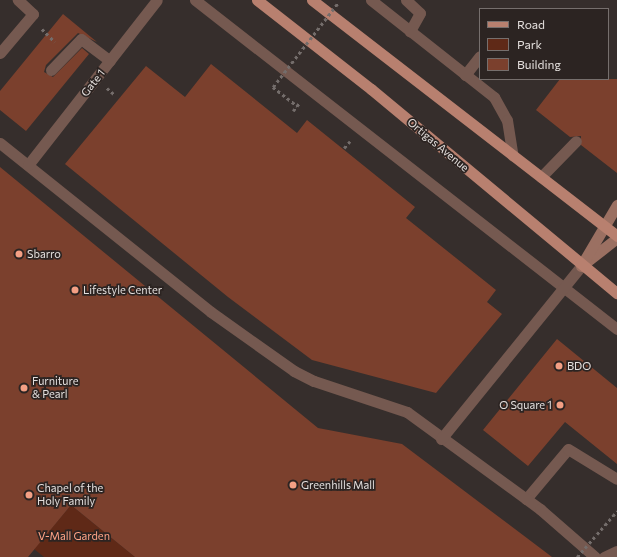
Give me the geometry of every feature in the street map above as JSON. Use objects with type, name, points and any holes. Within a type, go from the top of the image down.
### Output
[{"type":"main road","name":"Ortigas Avenue","points":[[257,0],[371,89],[581,266],[617,293]]},
{"type":"main road","points":[[312,0],[617,237],[581,266]]},
{"type":"main road","points":[[581,266],[602,224],[617,205]]},
{"type":"street","points":[[0,53],[33,14],[18,0]]},
{"type":"street","name":"Gate 1","points":[[28,165],[157,0]]},
{"type":"street","points":[[195,0],[563,289],[617,329]]},
{"type":"street","points":[[371,0],[494,97],[507,120],[513,156]]},
{"type":"street","points":[[406,0],[420,13],[410,31]]},
{"type":"street","points":[[51,70],[77,40],[84,40],[110,61]]},
{"type":"street","points":[[465,74],[479,57]]},
{"type":"street","points":[[541,177],[576,141]]},
{"type":"street","points":[[0,143],[210,312],[294,370],[314,381],[407,412],[441,439],[526,499],[595,557]]},
{"type":"street","points":[[441,439],[581,266]]},
{"type":"street","points":[[526,499],[568,449],[617,479]]},
{"type":"street","points":[[604,557],[617,551]]},
{"type":"path","points":[[293,111],[297,106],[273,87],[338,3]]},
{"type":"path","points":[[577,557],[617,510]]},
{"type":"green space","name":"V-Mall Garden","points":[[71,505],[135,557],[44,557],[34,549]]},
{"type":"building","points":[[63,14],[97,42],[78,33],[46,65],[44,72],[53,77],[82,48],[89,54],[26,131],[0,110],[0,91]]},
{"type":"building","points":[[211,64],[297,133],[307,120],[415,207],[406,218],[496,290],[487,302],[502,314],[436,393],[312,360],[228,297],[65,164],[146,66],[185,97]]},
{"type":"building","points":[[617,79],[617,173],[581,145],[581,136],[570,137],[536,110],[559,80]]},
{"type":"building","points":[[0,167],[318,428],[402,444],[552,557],[135,557],[71,505],[28,557],[0,557]]},
{"type":"building","name":"O Square 1","points":[[557,339],[617,388],[617,464],[565,422],[528,466],[483,430]]},
{"type":"place","name":"Sbarro","points":[[19,254]]},
{"type":"place","name":"Lifestyle Center","points":[[75,290]]},
{"type":"place","name":"BDO","points":[[559,366]]},
{"type":"place","name":"Furniture & Pearl","points":[[24,388]]},
{"type":"place","name":"O Square 1","points":[[560,405]]},
{"type":"place","name":"Greenhills Mall","points":[[293,485]]},
{"type":"place","name":"Chapel of the Holy Family","points":[[29,495]]}]
